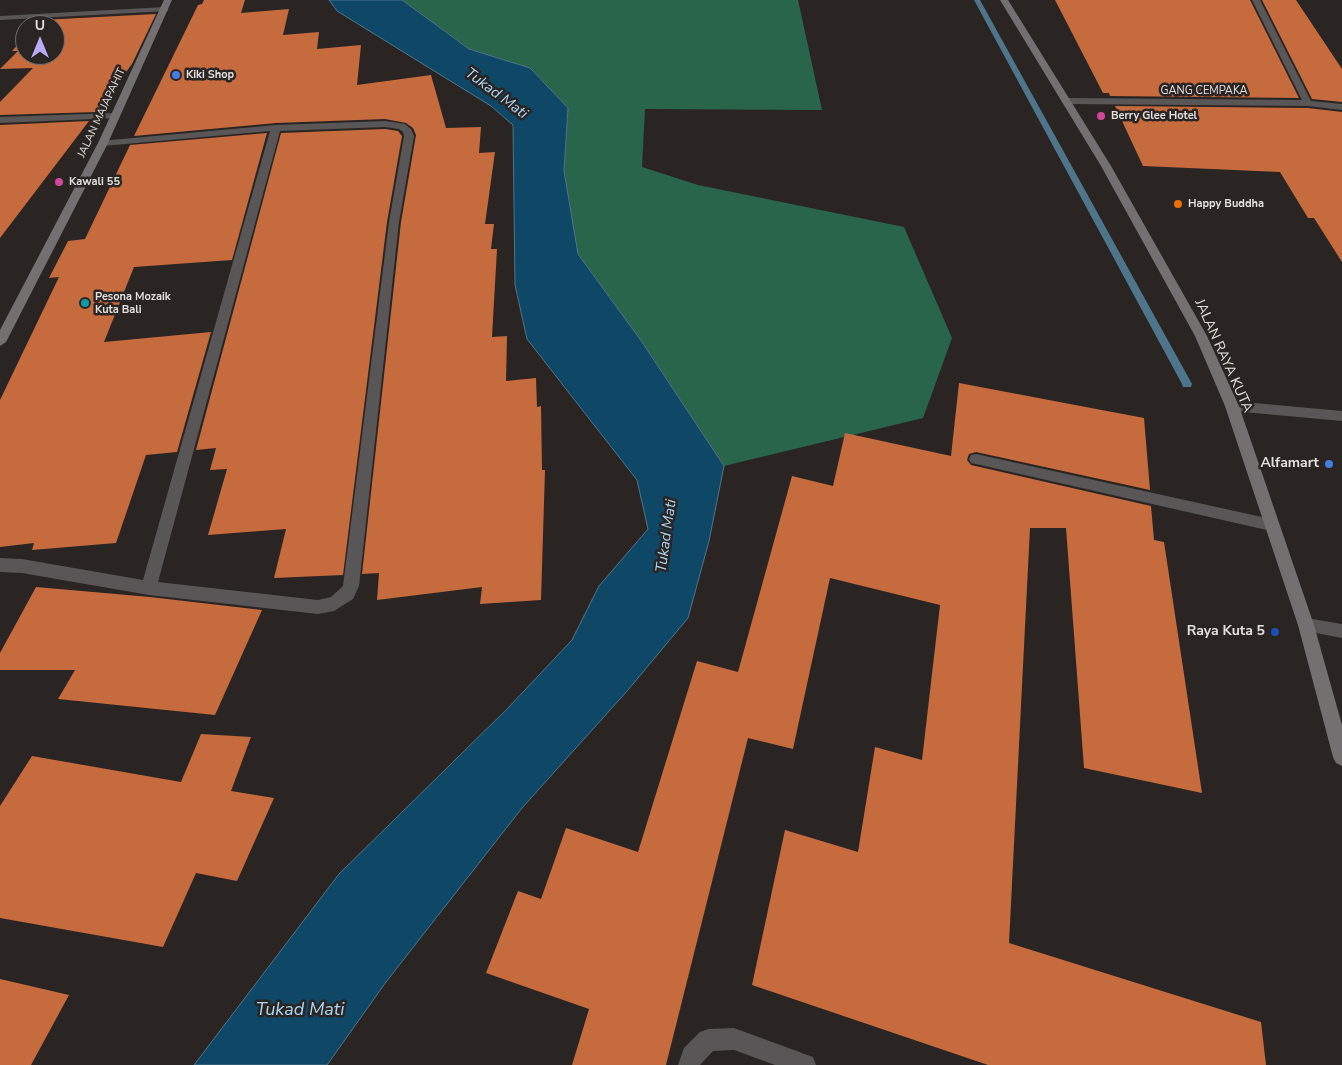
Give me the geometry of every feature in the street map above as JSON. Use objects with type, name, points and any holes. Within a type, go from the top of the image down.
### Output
[{"type":"main road","name":"JALAN RAYA KUTA","points":[[1004,0],[1106,166],[1201,336],[1232,406],[1306,625],[1342,757]]},
{"type":"main road","name":"JALAN MAJAPAHIT","points":[[0,342],[4,327],[103,143],[166,4]]},
{"type":"street","points":[[1256,0],[1308,103]]},
{"type":"street","points":[[0,18],[166,4]]},
{"type":"street","name":"GANG CEMPAKA","points":[[1066,101],[1308,103],[1342,107]]},
{"type":"street","points":[[0,120],[116,116]]},
{"type":"street","points":[[0,565],[22,566],[148,588],[318,606],[328,606],[337,602],[347,594],[350,586],[394,222],[409,136],[408,131],[402,126],[385,124],[276,128],[103,143]]},
{"type":"street","points":[[148,588],[276,128]]},
{"type":"street","points":[[1232,406],[1342,416]]},
{"type":"street","points":[[976,459],[1271,526]]},
{"type":"street","points":[[1306,625],[1342,631]]},
{"type":"street","points":[[689,1065],[692,1056],[708,1040],[734,1039],[805,1065]]},
{"type":"green space","points":[[402,0],[798,0],[822,110],[645,109],[642,167],[698,185],[904,227],[952,338],[923,418],[724,466],[642,342],[578,254],[564,171],[568,108],[530,68],[469,49]]},
{"type":"water","name":"Tukad Mati","points":[[329,0],[402,0],[469,49],[530,68],[568,108],[564,171],[578,254],[642,342],[724,466],[709,541],[688,618],[628,690],[522,808],[386,982],[327,1065],[194,1065],[339,874],[508,708],[572,640],[599,586],[648,529],[637,480],[527,339],[515,285],[513,125],[491,106],[337,11]]},
{"type":"building","points":[[204,0],[245,0],[241,13],[289,9],[283,35],[319,32],[317,49],[361,45],[357,85],[431,75],[446,128],[481,127],[479,153],[495,152],[485,224],[494,224],[491,249],[497,249],[492,337],[507,336],[506,381],[536,378],[537,407],[541,406],[542,470],[545,470],[541,600],[480,604],[482,587],[377,600],[379,573],[362,574],[401,222],[416,135],[413,128],[406,123],[385,119],[276,123],[134,136],[198,5],[202,4]]},
{"type":"building","points":[[1055,0],[1250,0],[1299,98],[1110,96],[1109,93],[1103,93]]},
{"type":"building","points":[[1262,0],[1296,0],[1342,69],[1342,102],[1312,99]]},
{"type":"building","points":[[156,14],[132,64],[96,112],[0,115],[0,102],[33,68],[0,69],[15,54],[15,65],[65,65],[65,19]]},
{"type":"building","points":[[1115,106],[1308,108],[1342,112],[1342,262],[1314,218],[1308,218],[1280,172],[1143,166]]},
{"type":"building","points":[[89,121],[0,238],[0,125]]},
{"type":"building","points":[[385,129],[398,131],[402,136],[387,222],[343,575],[274,578],[286,529],[208,535],[227,469],[210,470],[216,448],[196,450],[281,133]]},
{"type":"building","points":[[267,133],[232,260],[134,267],[104,342],[211,332],[177,452],[146,455],[116,543],[32,550],[34,543],[0,547],[0,400],[59,277],[49,278],[68,241],[85,239],[130,145]]},
{"type":"building","points":[[959,383],[1144,418],[1150,490],[976,452],[969,454],[967,460],[971,465],[1151,506],[1154,540],[1164,542],[1202,793],[1084,768],[1066,528],[1030,528],[1009,943],[1261,1022],[1266,1065],[988,1065],[752,985],[785,830],[858,852],[875,747],[922,760],[940,605],[830,578],[793,749],[748,738],[666,1065],[572,1065],[589,1009],[486,973],[518,891],[541,899],[566,828],[638,852],[697,661],[738,672],[792,476],[833,486],[845,433],[951,456]]},
{"type":"building","points":[[36,587],[150,597],[262,610],[215,715],[58,699],[75,670],[0,670],[0,653]]},
{"type":"building","points":[[201,734],[251,737],[231,791],[274,798],[237,881],[196,873],[163,947],[0,918],[0,806],[32,756],[181,782]]},
{"type":"building","points":[[0,979],[69,995],[31,1065],[0,1065]]},
{"type":"waterway","points":[[977,0],[1187,384]]},
{"type":"place","name":"Kiki Shop","points":[[176,75]]},
{"type":"place","name":"Berry Glee Hotel","points":[[1101,116]]},
{"type":"place","name":"Kawali 55","points":[[59,182]]},
{"type":"place","name":"Happy Buddha","points":[[1178,204]]},
{"type":"place","name":"Pesona Mozaik Kuta Bali","points":[[85,303]]},
{"type":"place","name":"Alfamart","points":[[1329,464]]},
{"type":"place","name":"Raya Kuta 5","points":[[1275,632]]}]
